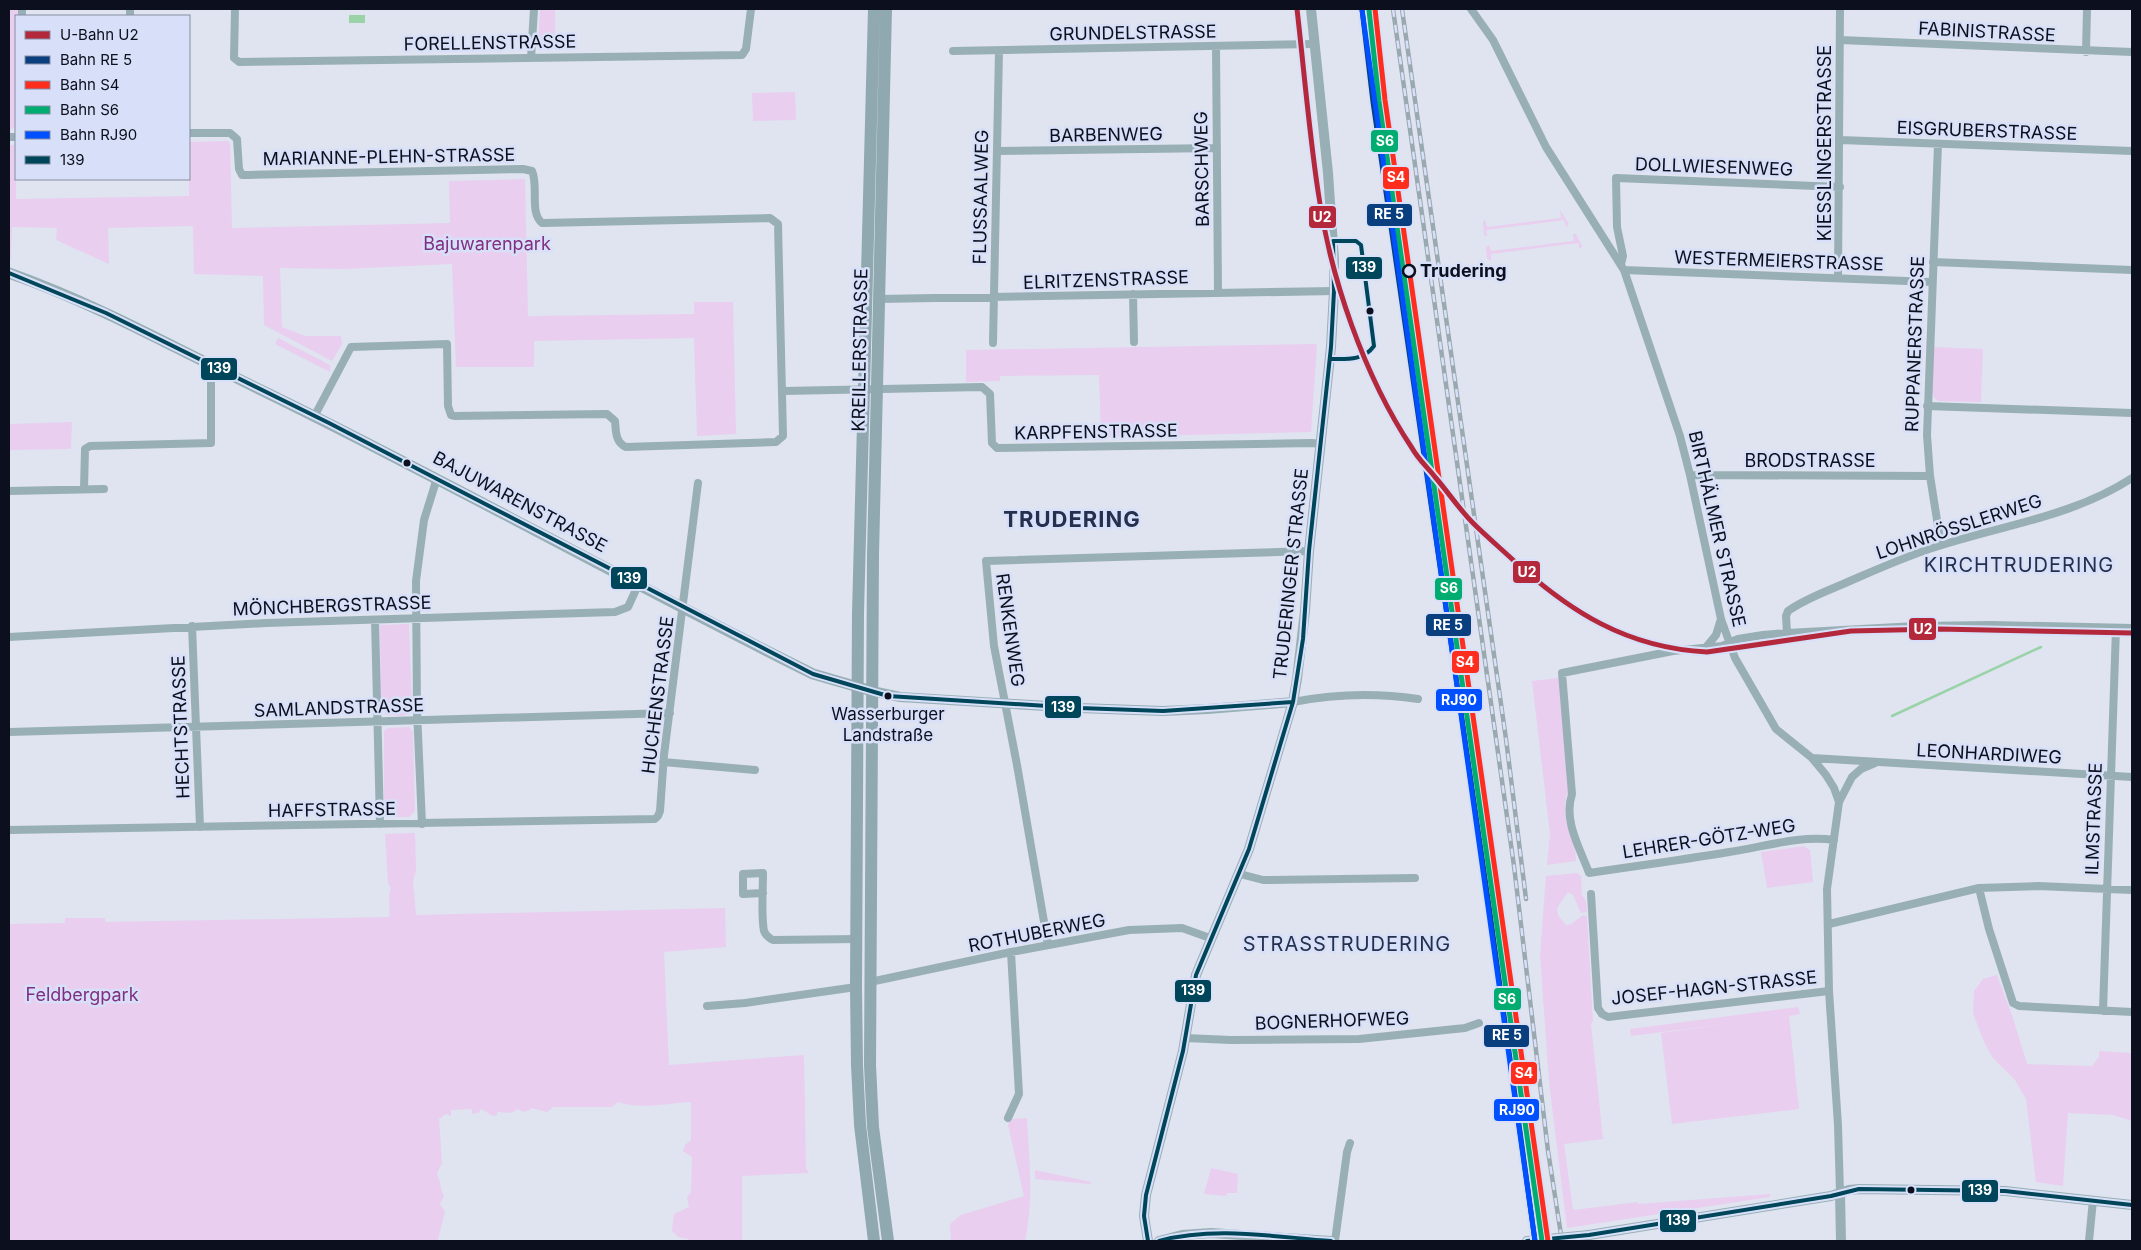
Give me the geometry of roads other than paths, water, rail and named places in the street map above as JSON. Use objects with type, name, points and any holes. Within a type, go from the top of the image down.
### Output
[{"type":"main road","name":"KREILLERSTRASSE","points":[[872,691],[870,389],[874,9]]},
{"type":"main road","name":"KREILLERSTRASSE","points":[[857,688],[870,389],[879,299],[886,9]]},
{"type":"main road","name":"BAJUWARENSTRASSE","points":[[9,273],[96,308],[315,415],[813,674],[872,691]]},
{"type":"main road","points":[[857,688],[857,1065],[860,1118],[874,1241]]},
{"type":"main road","points":[[872,691],[870,1065],[873,1123],[888,1241]]},
{"type":"street","name":"FORELLENSTRASSE","points":[[235,9],[234,58],[236,61],[713,56],[742,54],[745,53],[751,9]]},
{"type":"street","points":[[531,58],[534,9]]},
{"type":"street","name":"TRUDERINGER STRASSE","points":[[1148,1241],[1144,1216],[1146,1195],[1185,1038],[1193,988],[1210,938],[1240,874],[1294,702],[1303,639],[1309,551],[1331,347],[1334,291],[1328,173],[1311,9]]},
{"type":"street","name":"BIRTHÄLMER STRASSE","points":[[1471,9],[1493,40],[1546,147],[1623,267],[1657,364],[1690,475],[1721,619],[1729,643],[1764,710],[1776,728],[1812,758],[1834,788],[1839,802]]},
{"type":"street","name":"KIESSLINGERSTRASSE","points":[[1838,277],[1840,9]]},
{"type":"street","points":[[2086,52],[2087,9]]},
{"type":"street","name":"FABINISTRASSE","points":[[1840,40],[2086,52],[2132,52]]},
{"type":"street","name":"GRUNDELSTRASSE","points":[[953,51],[1314,44]]},
{"type":"street","name":"BARSCHWEG","points":[[1216,46],[1218,292]]},
{"type":"street","name":"FLUSSAALWEG","points":[[993,343],[999,51]]},
{"type":"street","name":"MARIANNE-PLEHN-STRASSE","points":[[190,132],[230,133],[234,136],[237,139],[239,169],[242,175],[522,169],[532,171],[536,179],[536,216],[542,223],[773,219],[778,224],[783,391]]},
{"type":"street","name":"EISGRUBERSTRASSE","points":[[1840,140],[2132,151]]},
{"type":"street","name":"RUPPANERSTRASSE","points":[[1938,144],[1927,440],[1930,476],[1941,545]]},
{"type":"street","name":"BARBENWEG","points":[[997,152],[1217,148]]},
{"type":"street","name":"BIRTHÄLMER STRASSE","points":[[1616,178],[1617,227],[1623,256],[1623,267]]},
{"type":"street","name":"DOLLWIESENWEG","points":[[1616,178],[1840,187]]},
{"type":"street","points":[[1604,235],[1617,227]]},
{"type":"street","points":[[1933,262],[2132,270]]},
{"type":"street","name":"WESTERMEIERSTRASSE","points":[[1623,267],[1932,282]]},
{"type":"street","name":"ELRITZENSTRASSE","points":[[879,299],[1334,291]]},
{"type":"street","points":[[1133,294],[1134,342]]},
{"type":"street","points":[[315,415],[350,348],[356,346],[447,344],[448,406],[451,414],[459,417],[607,414],[615,421],[617,439],[626,447],[776,442],[783,436],[783,391],[870,389]]},
{"type":"street","points":[[84,489],[85,449],[90,446],[211,443],[211,364]]},
{"type":"street","name":"KARPFENSTRASSE","points":[[870,389],[982,387],[990,394],[992,444],[997,448],[1321,444]]},
{"type":"street","points":[[1927,406],[2132,413]]},
{"type":"street","name":"BRODSTRASSE","points":[[1690,475],[1930,476]]},
{"type":"street","points":[[422,824],[417,720],[416,581],[420,538],[437,478]]},
{"type":"street","name":"LOHNRÖSSLERWEG","points":[[1787,633],[1786,616],[1792,609],[1882,567],[1941,545],[2019,524],[2066,508],[2106,492],[2132,478]]},
{"type":"street","name":"HUCHENSTRASSE","points":[[655,819],[660,811],[664,762],[698,483]]},
{"type":"street","points":[[9,491],[104,489]]},
{"type":"street","name":"RENKENWEG","points":[[1048,945],[990,618],[986,561],[1309,551]]},
{"type":"street","name":"MÖNCHBERGSTRASSE","points":[[9,637],[192,626],[615,612],[628,607],[639,584]]},
{"type":"street","points":[[1707,646],[1716,635],[1721,619]]},
{"type":"street","points":[[375,620],[380,824]]},
{"type":"street","points":[[1707,646],[1722,646],[1763,635],[1916,626],[1991,625],[2132,628]]},
{"type":"street","name":"HECHTSTRASSE","points":[[192,626],[200,827]]},
{"type":"street","name":"ILMSTRASSE","points":[[2103,1011],[2116,628]]},
{"type":"street","name":"LEHRER-GÖTZ-WEG","points":[[1707,646],[1562,673],[1572,794],[1569,803],[1570,819],[1589,873],[1730,852],[1799,839],[1818,838],[1834,840]]},
{"type":"street","name":"BAJUWARENSTRASSE","points":[[872,691],[888,696],[1005,704],[1163,711],[1385,694],[1418,699]]},
{"type":"street","name":"SAMLANDSTRASSE","points":[[9,732],[670,713]]},
{"type":"street","name":"LEONHARDIWEG","points":[[1812,758],[2132,777]]},
{"type":"street","points":[[664,762],[755,770]]},
{"type":"street","points":[[1842,1241],[1838,1125],[1829,991],[1827,889],[1839,802],[1852,777],[1861,769],[1875,763]]},
{"type":"street","name":"HAFFSTRASSE","points":[[9,830],[655,819]]},
{"type":"street","points":[[1240,874],[1263,880],[1416,878]]},
{"type":"street","points":[[1829,924],[1979,888],[2030,886],[2132,890]]},
{"type":"street","points":[[1979,888],[2013,1003],[2019,1006],[2132,1012]]},
{"type":"street","points":[[763,893],[764,931],[767,937],[773,940],[856,939]]},
{"type":"street","name":"JOSEF-HAGN-STRASSE","points":[[1591,894],[1598,1008],[1602,1014],[1608,1017],[1829,991]]},
{"type":"street","name":"ROTHUBERWEG","points":[[870,982],[1011,952],[1129,930],[1182,928],[1210,938]]},
{"type":"street","points":[[1008,1118],[1019,1094],[1011,952]]},
{"type":"street","points":[[707,1006],[744,1003],[856,986]]},
{"type":"street","name":"BOGNERHOFWEG","points":[[1185,1038],[1231,1040],[1359,1038],[1465,1028],[1480,1023]]},
{"type":"street","points":[[1335,1241],[1347,1152],[1350,1143]]},
{"type":"street","points":[[1527,1241],[1589,1234],[1831,1196],[1859,1189],[1987,1190],[2132,1205]]},
{"type":"street","points":[[2089,1241],[2093,1200]]},
{"type":"street","points":[[1159,1241],[1182,1235],[1211,1233],[1331,1241]]},
{"type":"waterway","points":[[1892,716],[2041,647]]},
{"type":"railway","points":[[1393,9],[1514,866],[1548,1151],[1562,1241]]},
{"type":"railway","points":[[1402,9],[1506,739],[1526,899]]},
{"type":"metro line","name":"U2","points":[[1297,9],[1312,146],[1324,224],[1340,291],[1364,358],[1395,420],[1420,460],[1473,523],[1534,578],[1556,595],[1578,611],[1625,635],[1678,649],[1707,652],[1851,631],[1938,629],[2132,633]]},
{"type":"rail line","name":"S4","points":[[1375,9],[1385,100],[1548,1241]]},
{"type":"rail line","name":"RJ90","points":[[1362,10],[1535,1241]]},
{"type":"rail line","name":"S6","points":[[1369,10],[1379,101],[1542,1241]]},
{"type":"place","name":"Trudering","points":[[1409,271]]},
{"type":"place","name":"Wasserburger Landstraße","points":[[888,696]]},
{"type":"district","name":"TRUDERING","points":[[1072,519]]},
{"type":"district","name":"KIRCHTRUDERING","points":[[2019,565]]},
{"type":"district","name":"STRASSTRUDERING","points":[[1347,944]]},
{"type":"park label","name":"Bajuwarenpark","points":[[487,244]]},
{"type":"park label","name":"Feldbergpark","points":[[82,995]]}]
